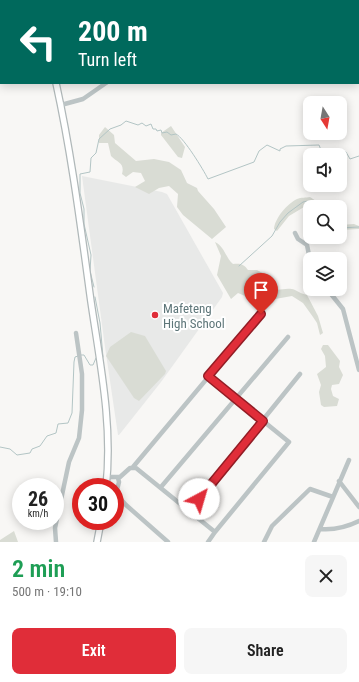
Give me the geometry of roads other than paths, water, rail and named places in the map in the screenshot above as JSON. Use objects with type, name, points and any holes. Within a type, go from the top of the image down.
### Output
[{"type":"main road","points":[[56,84],[74,179],[103,381],[107,428],[107,478]]},
{"type":"main road","points":[[97,542],[99,530]]},
{"type":"street","points":[[61,105],[83,99],[105,84]]},
{"type":"street","points":[[295,233],[298,239],[307,245],[308,252]]},
{"type":"street","points":[[333,296],[343,309],[359,370]]},
{"type":"street","points":[[118,478],[133,467],[261,314]]},
{"type":"street","points":[[56,542],[55,528],[69,462],[78,438],[82,410],[82,380],[76,333]]},
{"type":"street","points":[[162,487],[288,337]]},
{"type":"street","points":[[190,510],[300,374]]},
{"type":"street","points":[[208,376],[289,442],[208,542]]},
{"type":"street","points":[[314,542],[321,529],[339,481],[349,460]]},
{"type":"street","points":[[133,467],[162,487],[216,532]]},
{"type":"street","points":[[339,481],[359,507]]},
{"type":"street","points":[[264,542],[272,526],[310,489],[333,497]]},
{"type":"street","points":[[124,503],[168,542]]},
{"type":"street","points":[[321,529],[336,529],[351,525],[359,520]]},
{"type":"waterway","points":[[94,287],[90,271],[91,255],[84,224],[84,209],[80,193],[80,174],[90,172],[91,158],[96,153],[99,139],[110,129],[121,125],[126,121],[138,125],[142,123],[146,126],[151,124],[153,129],[156,129],[157,131],[161,130],[162,133],[167,132],[171,135],[176,134],[198,161],[208,179],[254,162],[259,151],[267,145],[280,151],[280,149],[286,146],[319,145],[321,150],[346,152],[350,159],[359,156]]},
{"type":"waterway","points":[[239,266],[272,236],[280,222],[288,213],[303,202]]},
{"type":"waterway","points":[[347,228],[359,227]]},
{"type":"waterway","points":[[95,297],[100,323],[103,357]]},
{"type":"waterway","points":[[81,355],[84,355],[90,365],[93,365],[96,358]]},
{"type":"waterway","points":[[0,447],[10,449],[17,455],[30,453],[32,449],[40,446],[47,436],[56,433],[58,424],[68,423],[72,413],[74,362],[75,357],[78,356]]},
{"type":"place","name":"Mafeteng High School","points":[[155,315]]}]
